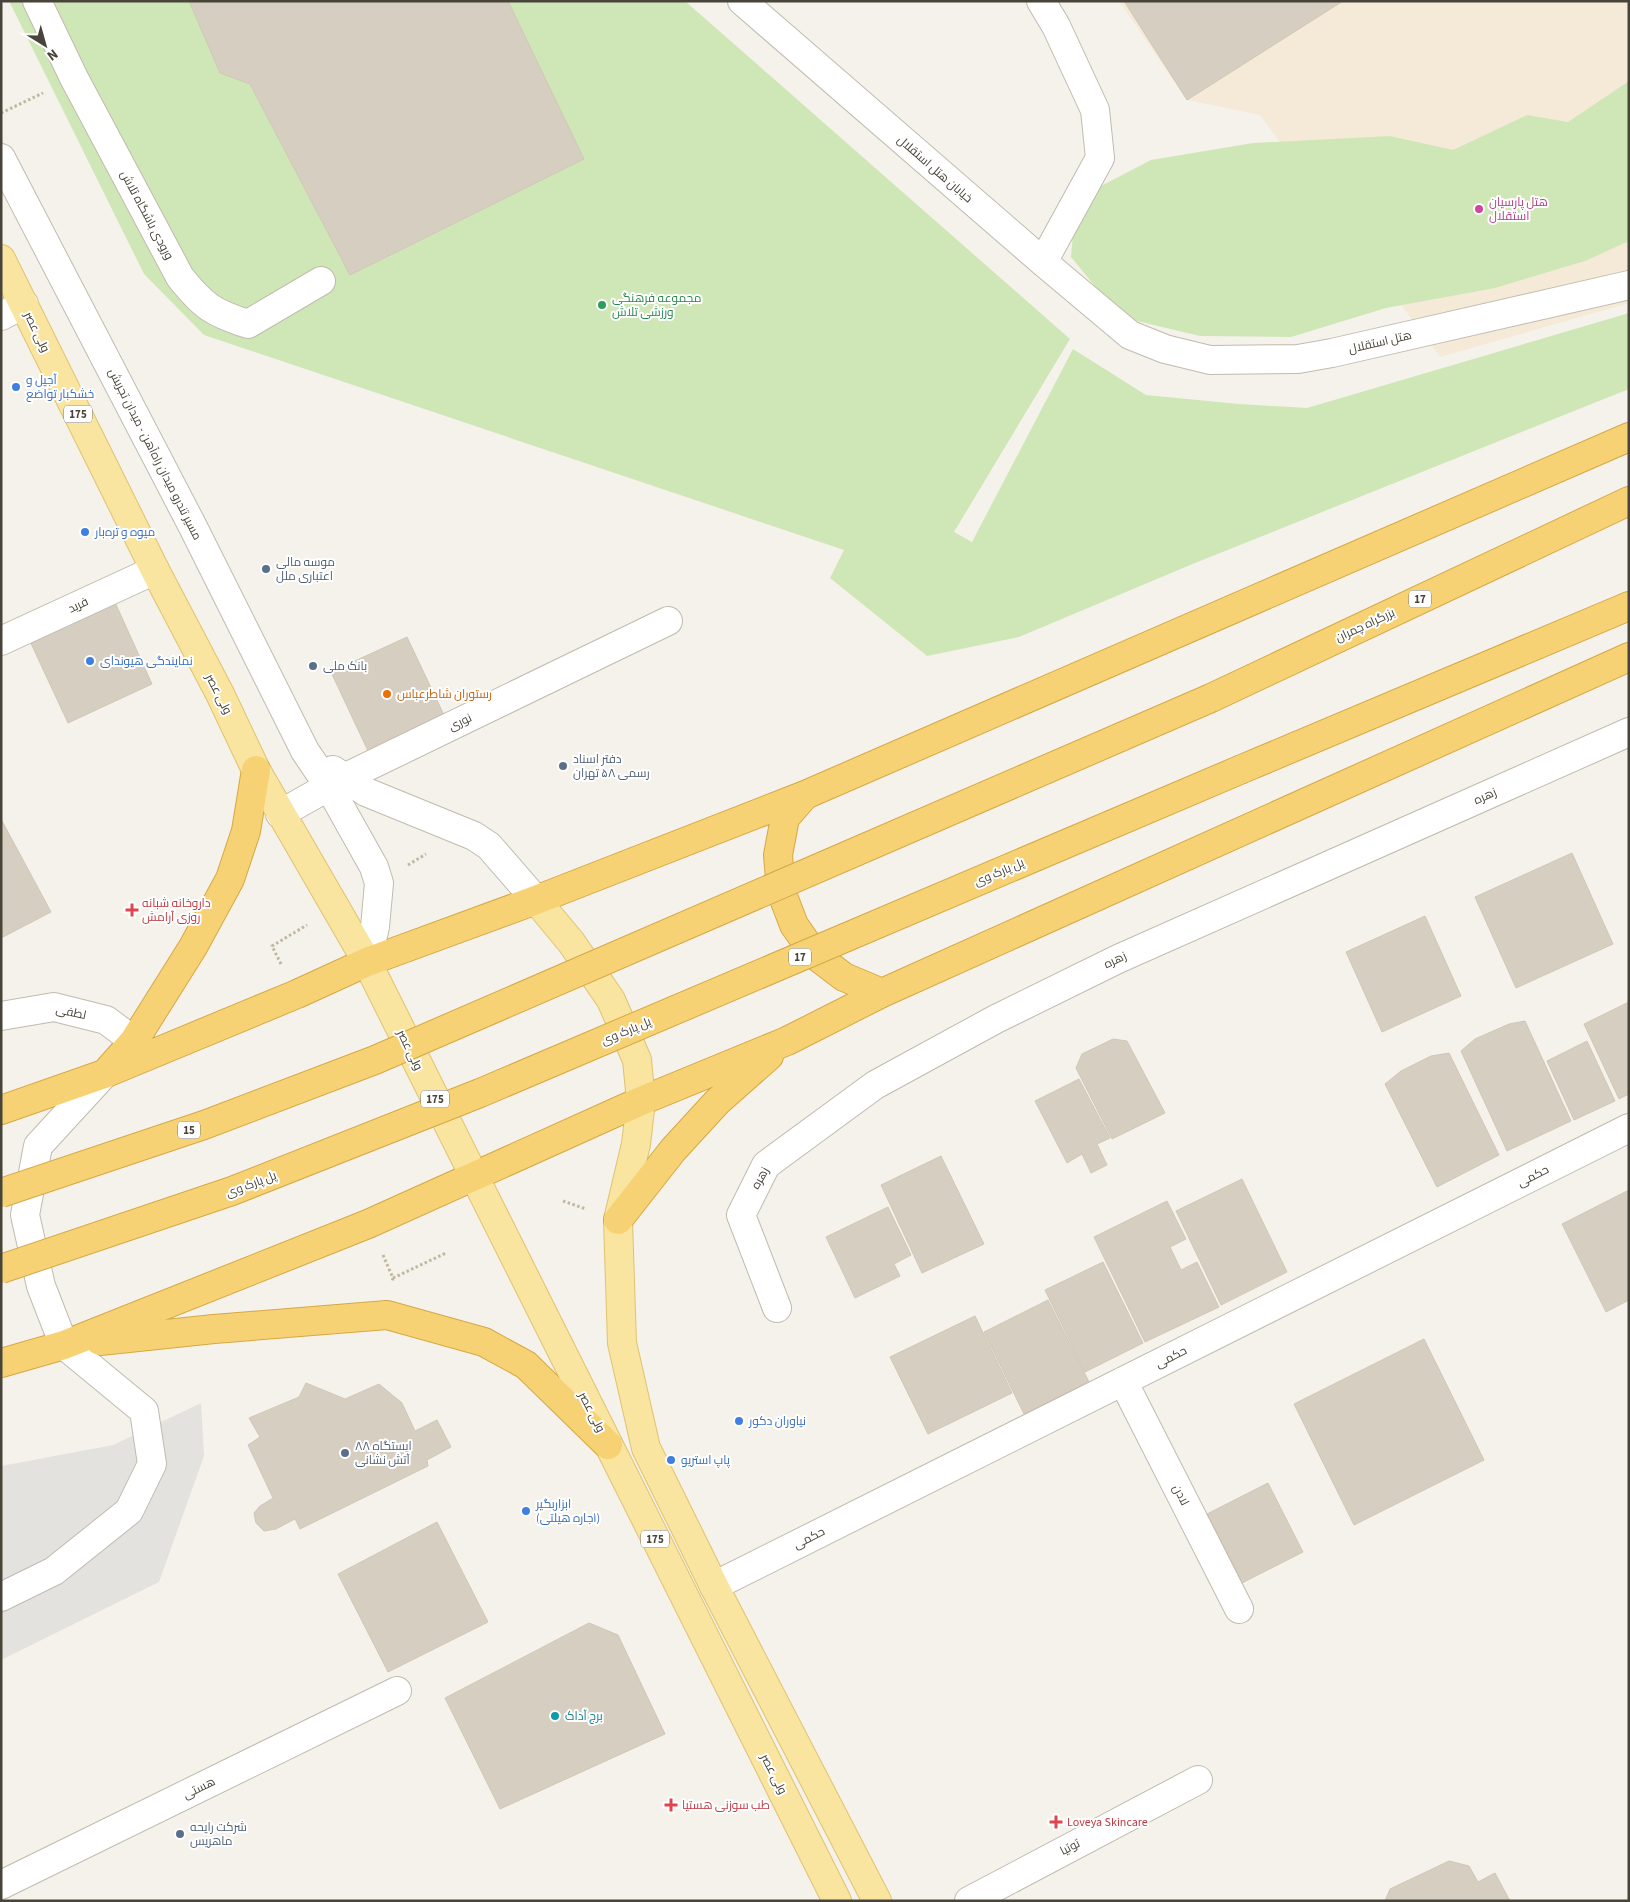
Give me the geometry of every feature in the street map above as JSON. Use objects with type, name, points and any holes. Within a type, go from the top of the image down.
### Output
[{"type":"highway","points":[[1,1110],[104,1074],[297,994],[367,962],[536,900],[805,795],[1629,437]]},
{"type":"highway","name":"بزرگراه چمران","points":[[375,1060],[1211,698],[1629,501]]},
{"type":"highway","name":"پل پارک وی","points":[[1,1269],[232,1191],[490,1089],[1629,606]]},
{"type":"highway","points":[[1,1362],[64,1346],[368,1224],[641,1100],[787,1041],[882,993],[1629,657]]},
{"type":"highway","points":[[104,1074],[134,1041],[193,947],[230,879],[246,831],[256,770]]},
{"type":"highway","points":[[805,795],[785,818],[778,855],[781,891],[794,926],[815,955],[829,966],[844,977],[882,993]]},
{"type":"highway","points":[[618,1220],[673,1150],[717,1102],[787,1041]]},
{"type":"highway","name":"15","points":[[1,1194],[204,1125],[375,1060]]},
{"type":"highway","points":[[64,1346],[214,1329],[387,1315],[484,1342],[526,1365],[608,1445]]},
{"type":"main road","name":"ولی عصر","points":[[1,259],[13,310],[155,570],[220,694],[256,770],[367,962],[837,1901]]},
{"type":"main road","points":[[536,900],[571,942],[611,1000],[637,1060],[641,1100],[636,1144],[618,1220]]},
{"type":"main road","name":"175","points":[[618,1220],[622,1343],[646,1448],[714,1586],[877,1901]]},
{"type":"street","name":"ورودی باشگاه تلاش","points":[[37,1],[74,78],[180,277],[198,300],[223,316],[248,324],[321,281]]},
{"type":"street","name":"خیابان هتل استقلال","points":[[742,1],[1130,335]]},
{"type":"street","points":[[1041,1],[1056,26],[1095,110],[1100,158],[1043,262]]},
{"type":"street","name":"مسیر تندرو میدان راه‌آهن - میدان تجریش","points":[[1,158],[189,518],[305,751],[336,782],[374,867],[379,883],[374,926],[367,962]]},
{"type":"street","name":"هتل استقلال","points":[[1130,335],[1165,348],[1210,360],[1298,359],[1332,353],[1629,285]]},
{"type":"street","name":"فرید","points":[[1,641],[155,570]]},
{"type":"street","name":"نوری","points":[[280,814],[336,782],[668,621]]},
{"type":"street","name":"زهره","points":[[777,1308],[740,1215],[766,1165],[875,1085],[996,1019],[1118,959],[1629,732]]},
{"type":"street","name":"مسیر تندرو میدان راه‌آهن - میدان تجریش","points":[[336,782],[366,792],[474,836],[489,846],[536,900]]},
{"type":"street","name":"لطفی","points":[[1,1016],[54,1007],[106,1020],[134,1041]]},
{"type":"street","points":[[1,1597],[54,1571],[129,1510],[152,1464],[144,1411],[64,1346],[41,1286],[25,1215],[38,1146],[104,1074]]},
{"type":"street","name":"حکمی","points":[[714,1586],[1629,1128]]},
{"type":"street","name":"لادن","points":[[1123,1381],[1239,1609]]},
{"type":"street","name":"هستی","points":[[1,1885],[397,1691]]},
{"type":"street","name":"توتیا","points":[[969,1901],[1198,1780]]},
{"type":"path","points":[[1,113],[74,78]]},
{"type":"path","points":[[404,868],[430,852]]},
{"type":"path","points":[[284,970],[272,946],[308,924]]},
{"type":"path","points":[[381,1252],[393,1278],[387,1315]]},
{"type":"path","points":[[393,1278],[446,1253]]},
{"type":"shaded area","name":"هتل پارسیان استقلال","points":[[1119,1],[1629,1],[1629,303],[1440,357],[1260,115],[1187,100]]},
{"type":"shaded area","points":[[201,1403],[204,1456],[159,1582],[1,1660],[1,1466],[113,1445]]},
{"type":"green space","name":"مجموعه فرهنگی ورزشی تلاش","points":[[9,1],[685,1],[1070,339],[954,532],[972,542],[1073,349],[1146,395],[1307,408],[1629,313],[1629,389],[1195,563],[1019,637],[927,656],[830,578],[844,550],[204,335],[144,274]]},
{"type":"green space","points":[[1629,81],[1629,241],[1585,261],[1495,288],[1386,308],[1291,337],[1200,336],[1120,317],[1071,257],[1076,199],[1151,160],[1253,143],[1390,136],[1453,150],[1527,115],[1568,122]]},
{"type":"building","points":[[189,1],[508,1],[584,159],[350,275],[250,84],[220,73]]},
{"type":"building","points":[[1124,1],[1343,1],[1187,100]]},
{"type":"building","name":"نمایندگی هیوندای","points":[[113,598],[152,684],[68,723],[28,637]]},
{"type":"building","name":"رستوران شاطرعباس","points":[[407,637],[444,715],[368,751],[331,672]]},
{"type":"building","points":[[1,819],[51,912],[1,938]]},
{"type":"building","points":[[1572,853],[1613,944],[1516,988],[1475,897]]},
{"type":"building","points":[[1425,916],[1461,996],[1382,1032],[1346,952]]},
{"type":"building","points":[[1629,1002],[1629,1094],[1619,1099],[1584,1024]]},
{"type":"building","points":[[1525,1021],[1571,1121],[1507,1151],[1461,1051],[1475,1039],[1509,1024]]},
{"type":"building","points":[[1113,1039],[1127,1041],[1165,1113],[1112,1139],[1076,1068],[1082,1054]]},
{"type":"building","points":[[1587,1041],[1615,1101],[1574,1120],[1547,1061]]},
{"type":"building","points":[[1449,1053],[1499,1155],[1437,1187],[1385,1084],[1401,1071],[1431,1056]]},
{"type":"building","points":[[1079,1079],[1110,1138],[1097,1144],[1107,1165],[1091,1173],[1082,1154],[1067,1163],[1035,1101]]},
{"type":"building","points":[[941,1156],[984,1244],[922,1273],[881,1185]]},
{"type":"building","points":[[1242,1179],[1287,1272],[1221,1305],[1176,1211]]},
{"type":"building","points":[[1629,1190],[1629,1300],[1606,1312],[1562,1224]]},
{"type":"building","points":[[1167,1201],[1186,1239],[1170,1247],[1181,1270],[1197,1262],[1219,1307],[1145,1342],[1094,1237]]},
{"type":"building","points":[[888,1207],[911,1255],[894,1264],[900,1276],[855,1298],[826,1237]]},
{"type":"building","points":[[1103,1262],[1143,1343],[1085,1372],[1045,1290]]},
{"type":"building","points":[[1048,1300],[1089,1382],[1024,1414],[984,1332]]},
{"type":"building","points":[[975,1316],[1012,1393],[928,1434],[890,1357]]},
{"type":"building","points":[[1424,1339],[1484,1460],[1354,1525],[1294,1404]]},
{"type":"building","name":"ایستگاه ۸۸ آتش نشانی","points":[[306,1383],[345,1399],[379,1384],[402,1403],[415,1431],[437,1420],[451,1447],[427,1460],[428,1466],[300,1529],[295,1519],[276,1529],[264,1531],[256,1523],[254,1513],[260,1506],[273,1498],[248,1445],[260,1437],[249,1418],[299,1397]]},
{"type":"building","points":[[1268,1483],[1303,1552],[1242,1583],[1207,1514]]},
{"type":"building","points":[[437,1522],[488,1622],[388,1672],[338,1574]]},
{"type":"building","name":"برج آداک","points":[[589,1623],[618,1635],[665,1734],[500,1809],[445,1698]]},
{"type":"building","points":[[1449,1861],[1469,1866],[1478,1882],[1495,1873],[1510,1901],[1385,1901],[1390,1889]]},
{"type":"place","name":"هتل پارسیان استقلال","points":[[1479,209]]},
{"type":"place","name":"مجموعه فرهنگی ورزشی تلاش","points":[[602,305]]},
{"type":"place","name":"آجیل و خشکبار تواضع","points":[[16,387]]},
{"type":"place","name":"میوه و تره‌بار","points":[[85,532]]},
{"type":"place","name":"موسه مالی اعتباری ملل","points":[[266,569]]},
{"type":"place","name":"نمایندگی هیوندای","points":[[90,661]]},
{"type":"place","name":"بانک ملی","points":[[313,666]]},
{"type":"place","name":"رستوران شاطرعباس","points":[[387,694]]},
{"type":"place","name":"دفتر اسناد رسمی ۵۸ تهران","points":[[563,766]]},
{"type":"place","name":"داروخانه شبانه روزی آرامش","points":[[132,910]]},
{"type":"place","name":"نیاوران دکور","points":[[739,1421]]},
{"type":"place","name":"ایستگاه ۸۸ آتش نشانی","points":[[345,1453]]},
{"type":"place","name":"پاپ استریو","points":[[671,1460]]},
{"type":"place","name":"ابزاربگیر (اجاره هیلتی)","points":[[526,1511]]},
{"type":"place","name":"برج آداک","points":[[555,1716]]},
{"type":"place","name":"طب سوزنی هستیا","points":[[671,1805]]},
{"type":"place","name":"Loveya Skincare","points":[[1056,1822]]},
{"type":"place","name":"شرکت رایحه ماهریس","points":[[180,1834]]}]
